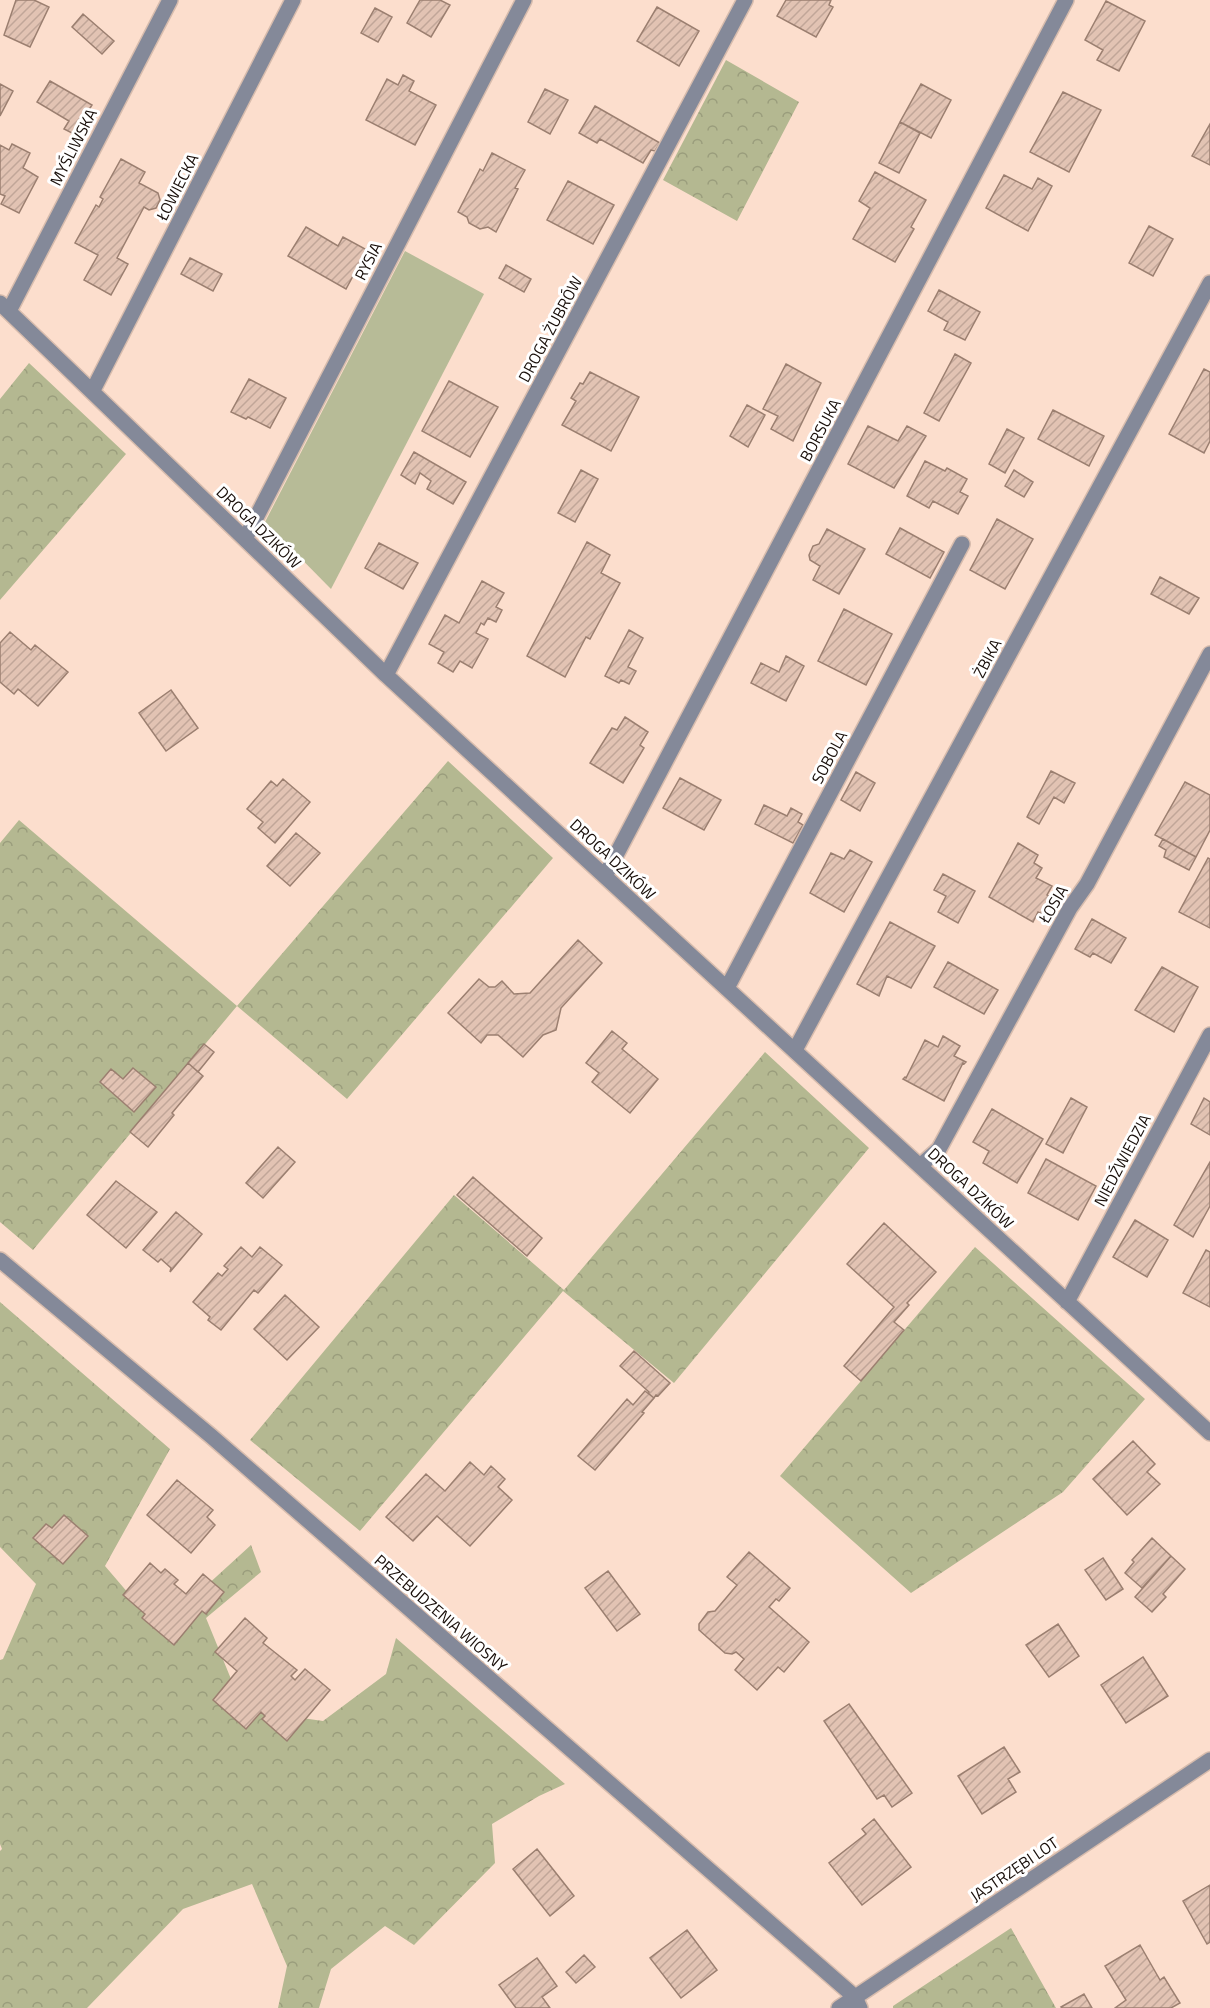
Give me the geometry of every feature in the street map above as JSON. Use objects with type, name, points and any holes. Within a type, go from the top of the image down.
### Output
[{"type":"street","name":"MYŚLIWSKA","points":[[4,307],[170,0]]},
{"type":"street","name":"ŁOWIECKA","points":[[93,390],[293,0]]},
{"type":"street","name":"RYSIA","points":[[245,539],[524,0]]},
{"type":"street","name":"DROGA ŻUBRÓW","points":[[386,675],[745,0]]},
{"type":"street","name":"BORSUKA","points":[[605,876],[1066,0]]},
{"type":"street","name":"ŻBIKA","points":[[795,1050],[1210,283]]},
{"type":"street","name":"DROGA DZIKÓW","points":[[4,307],[93,390],[386,675],[1210,1433]]},
{"type":"street","name":"SOBOLA","points":[[727,988],[962,544]]},
{"type":"street","name":"ŁOSIA","points":[[920,1166],[939,1149],[1070,908],[1087,884],[1210,654]]},
{"type":"street","name":"NIEDŹWIEDZIA","points":[[1067,1302],[1210,1035]]},
{"type":"street","name":"PRZEBUDZENIA WIOSNY","points":[[0,1260],[211,1436],[858,2003]]},
{"type":"street","name":"JASTRZĘBI LOT","points":[[839,2008],[858,2003],[1210,1760]]},
{"type":"green space","points":[[726,60],[799,102],[737,221],[663,180]]},
{"type":"green space","points":[[405,251],[484,294],[331,589],[265,522]]},
{"type":"green space","points":[[29,363],[126,454],[0,600],[0,399]]},
{"type":"green space","points":[[448,761],[553,858],[347,1099],[237,1006]]},
{"type":"green space","points":[[19,820],[237,1006],[33,1250],[0,1222],[0,843]]},
{"type":"green space","points":[[765,1052],[869,1148],[674,1383],[563,1291],[360,1531],[250,1440],[454,1195],[564,1290]]},
{"type":"green space","points":[[975,1247],[1145,1399],[1063,1492],[911,1593],[780,1476]]},
{"type":"green space","points":[[0,1302],[170,1449],[105,1566],[159,1629],[251,1545],[261,1572],[206,1618],[231,1679],[274,1714],[323,1721],[386,1674],[396,1638],[565,1784],[539,1796],[492,1824],[495,1863],[414,1945],[385,1926],[331,1969],[319,2008],[278,2008],[287,1966],[252,1884],[183,1909],[87,2008],[0,2008],[0,1851],[2,1849],[0,1844],[0,1660],[3,1659],[36,1584],[0,1547]]},
{"type":"green space","points":[[1011,1928],[1056,2008],[893,2008],[893,2006]]},
{"type":"building","points":[[16,0],[34,0],[49,7],[30,47],[4,35]]},
{"type":"building","points":[[420,0],[440,0],[450,5],[431,37],[407,23]]},
{"type":"building","points":[[786,0],[831,0],[829,5],[833,7],[816,37],[777,16]]},
{"type":"building","points":[[1106,1],[1145,21],[1119,71],[1097,60],[1103,50],[1085,40]]},
{"type":"building","points":[[657,7],[699,31],[679,66],[637,41]]},
{"type":"building","points":[[375,8],[392,17],[378,42],[361,33]]},
{"type":"building","points":[[83,14],[114,41],[102,54],[72,27]]},
{"type":"building","points":[[403,75],[414,81],[409,91],[436,105],[415,145],[366,120],[387,79],[398,85]]},
{"type":"building","points":[[50,81],[92,105],[74,134],[64,129],[69,121],[37,102]]},
{"type":"building","points":[[0,84],[13,91],[0,116]]},
{"type":"building","points":[[921,84],[951,100],[931,138],[900,122]]},
{"type":"building","points":[[545,89],[568,100],[550,134],[528,122]]},
{"type":"building","points":[[1063,92],[1101,110],[1069,172],[1030,152]]},
{"type":"building","points":[[595,106],[660,143],[655,151],[651,150],[643,163],[600,139],[597,143],[579,133]]},
{"type":"building","points":[[900,122],[920,133],[899,173],[879,163]]},
{"type":"building","points":[[1210,124],[1210,165],[1192,156]]},
{"type":"building","points":[[12,144],[30,153],[23,168],[38,177],[19,213],[1,204],[5,196],[0,194],[0,145],[9,150]]},
{"type":"building","points":[[492,153],[525,170],[496,232],[488,227],[480,229],[469,223],[467,217],[458,212],[480,169],[483,171]]},
{"type":"building","points":[[121,159],[145,172],[139,183],[158,193],[160,200],[156,208],[149,210],[144,207],[117,258],[128,264],[111,295],[84,280],[98,255],[75,243],[96,205],[99,207],[103,199],[100,197]]},
{"type":"building","points":[[875,172],[926,200],[911,227],[914,229],[895,262],[853,239],[870,208],[859,201]]},
{"type":"building","points":[[1004,175],[1032,189],[1038,178],[1052,186],[1028,231],[986,208]]},
{"type":"building","points":[[568,181],[614,205],[593,244],[547,220]]},
{"type":"building","points":[[1149,226],[1173,239],[1153,276],[1129,263]]},
{"type":"building","points":[[306,227],[338,246],[343,237],[367,250],[346,289],[288,256]]},
{"type":"building","points":[[190,258],[222,274],[213,291],[181,274]]},
{"type":"building","points":[[506,265],[531,279],[524,292],[499,278]]},
{"type":"building","points":[[939,290],[980,312],[965,340],[944,330],[948,322],[928,311]]},
{"type":"building","points":[[955,354],[971,363],[939,421],[924,413]]},
{"type":"building","points":[[786,364],[821,383],[793,441],[771,429],[778,416],[763,409]]},
{"type":"building","points":[[1204,369],[1210,372],[1210,441],[1204,453],[1169,434]]},
{"type":"building","points":[[590,372],[639,397],[611,451],[562,425],[576,401],[571,398]]},
{"type":"building","points":[[249,379],[286,398],[270,428],[248,417],[246,419],[231,412]]},
{"type":"building","points":[[449,381],[498,407],[470,457],[422,431]]},
{"type":"building","points":[[747,405],[765,415],[748,447],[730,436]]},
{"type":"building","points":[[1053,410],[1104,436],[1089,466],[1038,439]]},
{"type":"building","points":[[868,426],[898,441],[907,426],[926,436],[894,488],[848,464]]},
{"type":"building","points":[[1007,429],[1024,438],[1005,473],[989,464]]},
{"type":"building","points":[[414,452],[466,482],[453,504],[427,489],[431,481],[420,473],[415,484],[401,475]]},
{"type":"building","points":[[925,461],[945,471],[947,468],[967,479],[960,492],[968,496],[958,514],[933,501],[929,508],[907,496]]},
{"type":"building","points":[[581,470],[598,479],[575,522],[558,513]]},
{"type":"building","points":[[1014,470],[1033,482],[1024,497],[1005,486]]},
{"type":"building","points":[[997,519],[1033,539],[1005,589],[970,570]]},
{"type":"building","points":[[900,528],[944,552],[930,578],[886,554]]},
{"type":"building","points":[[827,529],[865,549],[839,594],[813,580],[820,566],[810,560],[809,555],[813,546],[819,544]]},
{"type":"building","points":[[587,542],[610,555],[601,573],[620,583],[590,639],[586,637],[565,677],[527,656]]},
{"type":"building","points":[[379,543],[418,563],[403,589],[365,568]]},
{"type":"building","points":[[1160,577],[1199,598],[1189,614],[1151,594]]},
{"type":"building","points":[[482,581],[504,593],[496,607],[502,610],[496,622],[488,618],[484,625],[481,623],[476,633],[488,639],[472,668],[460,661],[453,672],[438,663],[444,652],[429,644],[445,615],[459,623]]},
{"type":"building","points":[[844,609],[892,634],[866,685],[818,661]]},
{"type":"building","points":[[629,630],[643,638],[628,667],[636,671],[629,684],[621,680],[619,683],[605,676]]},
{"type":"building","points":[[10,632],[31,650],[35,645],[68,672],[38,706],[18,689],[14,694],[0,682],[0,643]]},
{"type":"building","points":[[786,656],[804,666],[786,701],[751,683],[761,663],[779,672]]},
{"type":"building","points":[[171,690],[198,728],[166,751],[139,713]]},
{"type":"building","points":[[625,717],[648,732],[640,745],[644,748],[623,783],[590,763],[612,728],[617,730]]},
{"type":"building","points":[[1051,771],[1075,783],[1064,803],[1054,797],[1039,824],[1027,817]]},
{"type":"building","points":[[856,772],[875,783],[860,811],[841,800]]},
{"type":"building","points":[[680,778],[721,800],[704,830],[663,808]]},
{"type":"building","points":[[283,779],[310,802],[275,843],[258,828],[263,822],[247,809],[271,781],[277,786]]},
{"type":"building","points":[[1185,782],[1210,795],[1210,830],[1196,857],[1155,835]]},
{"type":"building","points":[[764,805],[787,816],[791,808],[802,814],[798,822],[803,825],[793,843],[755,824]]},
{"type":"building","points":[[296,833],[320,853],[290,886],[267,866]]},
{"type":"building","points":[[1163,839],[1196,857],[1189,870],[1164,857],[1166,850],[1159,846]]},
{"type":"building","points":[[1018,843],[1038,855],[1034,863],[1042,868],[1036,878],[1052,886],[1047,895],[1057,900],[1048,917],[1038,912],[1033,922],[989,897]]},
{"type":"building","points":[[850,850],[872,862],[844,912],[810,893],[831,853],[844,859]]},
{"type":"building","points":[[1208,858],[1210,859],[1210,928],[1179,912]]},
{"type":"building","points":[[943,874],[975,891],[958,923],[938,912],[946,896],[934,890]]},
{"type":"building","points":[[1092,919],[1126,938],[1111,963],[1093,953],[1090,957],[1075,949]]},
{"type":"building","points":[[890,922],[935,946],[911,988],[887,976],[879,996],[857,984]]},
{"type":"building","points":[[578,940],[602,963],[561,1008],[556,1030],[543,1035],[523,1057],[498,1035],[487,1035],[481,1043],[448,1013],[479,979],[489,987],[495,987],[502,981],[514,994],[530,993]]},
{"type":"building","points":[[948,962],[998,990],[984,1014],[934,987]]},
{"type":"building","points":[[1162,967],[1198,987],[1174,1032],[1135,1010]]},
{"type":"building","points":[[612,1031],[627,1043],[622,1049],[658,1079],[630,1113],[592,1082],[599,1073],[586,1063]]},
{"type":"building","points":[[943,1036],[960,1046],[954,1056],[966,1062],[963,1063],[944,1101],[903,1079],[906,1078],[925,1040],[938,1047]]},
{"type":"building","points":[[204,1044],[214,1052],[198,1072],[188,1063]]},
{"type":"building","points":[[188,1063],[203,1076],[172,1113],[174,1115],[148,1147],[130,1132]]},
{"type":"building","points":[[133,1068],[156,1087],[134,1112],[100,1082],[111,1069],[123,1079]]},
{"type":"building","points":[[1071,1098],[1087,1107],[1063,1153],[1046,1144]]},
{"type":"building","points":[[1204,1098],[1210,1102],[1210,1135],[1191,1124]]},
{"type":"building","points":[[992,1109],[1043,1139],[1017,1183],[983,1163],[989,1151],[973,1142]]},
{"type":"building","points":[[278,1147],[295,1162],[263,1198],[246,1183]]},
{"type":"building","points":[[1046,1159],[1096,1186],[1078,1220],[1028,1193]]},
{"type":"building","points":[[1210,1162],[1210,1206],[1193,1237],[1174,1225]]},
{"type":"building","points":[[473,1177],[542,1238],[527,1256],[457,1195]]},
{"type":"building","points":[[116,1181],[157,1212],[126,1248],[87,1215]]},
{"type":"building","points":[[176,1212],[202,1234],[170,1272],[171,1268],[161,1259],[158,1262],[143,1250]]},
{"type":"building","points":[[1135,1220],[1168,1240],[1147,1277],[1113,1257]]},
{"type":"building","points":[[884,1223],[936,1272],[907,1303],[909,1305],[894,1322],[904,1330],[861,1381],[844,1366],[894,1307],[847,1264]]},
{"type":"building","points":[[241,1247],[252,1257],[260,1247],[282,1265],[258,1293],[254,1290],[221,1330],[208,1320],[210,1317],[193,1302],[218,1273],[222,1276],[228,1269],[224,1266]]},
{"type":"building","points":[[1206,1250],[1210,1252],[1210,1307],[1183,1293]]},
{"type":"building","points":[[285,1295],[319,1327],[287,1360],[254,1329]]},
{"type":"building","points":[[634,1351],[670,1383],[654,1398],[620,1366]]},
{"type":"building","points":[[645,1391],[654,1398],[595,1470],[578,1456],[627,1399],[633,1405]]},
{"type":"building","points":[[1133,1441],[1155,1464],[1147,1472],[1160,1484],[1127,1515],[1093,1479]]},
{"type":"building","points":[[470,1462],[484,1475],[491,1466],[505,1479],[498,1487],[512,1500],[470,1546],[437,1516],[413,1541],[386,1517],[426,1474],[445,1491]]},
{"type":"building","points":[[177,1480],[213,1510],[207,1517],[215,1525],[191,1553],[147,1515]]},
{"type":"building","points":[[64,1515],[88,1536],[63,1564],[33,1538],[46,1524],[52,1528]]},
{"type":"building","points":[[1152,1538],[1171,1556],[1142,1588],[1125,1573],[1134,1562],[1132,1560]]},
{"type":"building","points":[[749,1552],[790,1588],[779,1601],[776,1599],[769,1607],[809,1642],[784,1672],[778,1667],[757,1690],[735,1670],[744,1659],[736,1652],[725,1653],[699,1630],[699,1624],[708,1612],[715,1611],[737,1585],[727,1577]]},
{"type":"building","points":[[1171,1556],[1185,1569],[1163,1594],[1166,1597],[1152,1612],[1135,1597]]},
{"type":"building","points":[[1103,1558],[1123,1589],[1106,1600],[1085,1570]]},
{"type":"building","points":[[150,1563],[161,1573],[165,1569],[178,1580],[174,1584],[186,1594],[203,1574],[224,1592],[206,1614],[202,1611],[174,1645],[142,1618],[145,1614],[123,1595]]},
{"type":"building","points":[[608,1571],[640,1614],[617,1631],[585,1588]]},
{"type":"building","points":[[245,1618],[267,1638],[263,1643],[297,1670],[291,1676],[295,1680],[305,1669],[330,1690],[287,1741],[262,1719],[265,1716],[261,1712],[246,1729],[213,1700],[237,1671],[215,1652]]},
{"type":"building","points":[[1058,1624],[1079,1656],[1049,1677],[1026,1645]]},
{"type":"building","points":[[1143,1657],[1168,1696],[1126,1723],[1101,1685]]},
{"type":"building","points":[[849,1704],[912,1793],[892,1807],[884,1795],[877,1799],[824,1721]]},
{"type":"building","points":[[1004,1747],[1020,1772],[1008,1779],[1016,1792],[982,1814],[958,1776]]},
{"type":"building","points":[[874,1819],[911,1867],[862,1905],[829,1863],[866,1834],[862,1829]]},
{"type":"building","points":[[537,1849],[574,1896],[550,1916],[513,1869]]},
{"type":"building","points":[[1210,1885],[1210,1942],[1207,1944],[1183,1901]]},
{"type":"building","points":[[687,1930],[717,1970],[681,1998],[650,1958]]},
{"type":"building","points":[[1140,1945],[1160,1980],[1164,1977],[1180,2003],[1171,2008],[1115,2008],[1126,2000],[1105,1966]]},
{"type":"building","points":[[584,1955],[595,1967],[576,1983],[566,1972]]},
{"type":"building","points":[[537,1958],[557,1986],[542,1997],[550,2008],[516,2008],[499,1985]]},
{"type":"building","points":[[1084,1994],[1092,2008],[1061,2007]]}]
